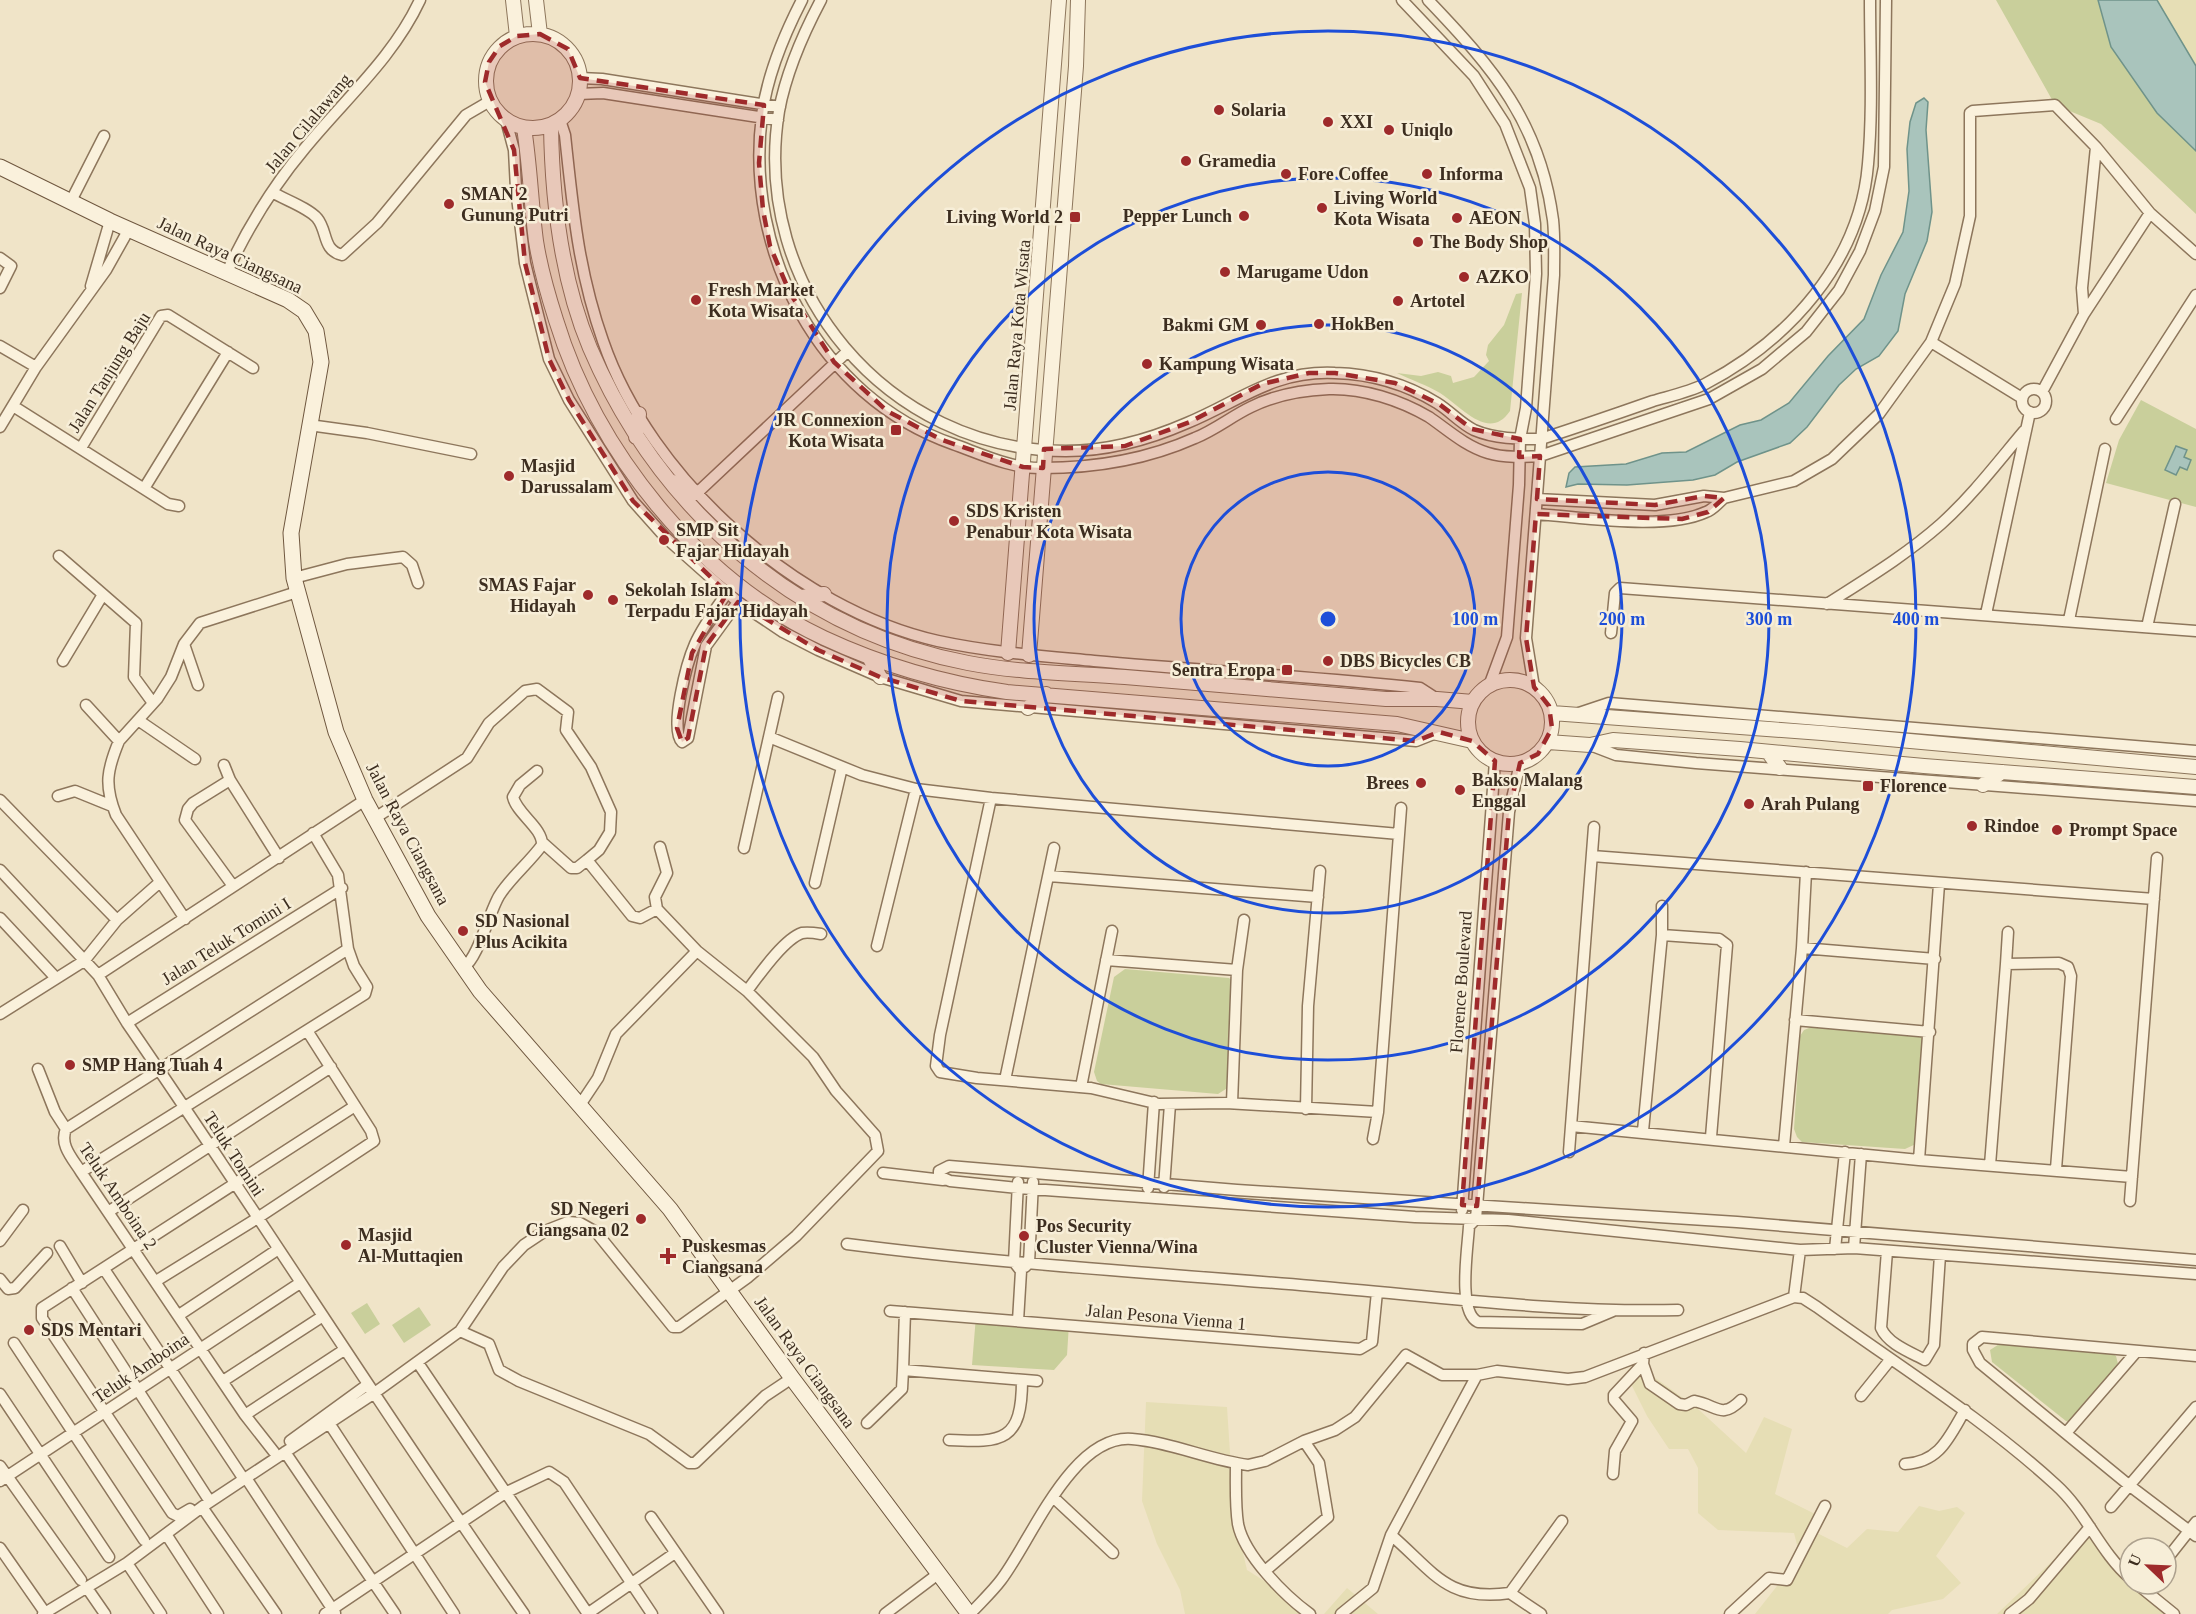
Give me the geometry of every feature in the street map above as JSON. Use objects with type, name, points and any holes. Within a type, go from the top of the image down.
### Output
[{"type":"main road","name":"Jalan Raya Ciangsana","points":[[0,167],[110,221],[288,300],[304,311],[316,331],[321,362],[291,533],[295,585],[336,732],[365,800],[428,916],[480,991],[670,1209],[792,1378],[970,1614]]},
{"type":"street","name":"Jalan Cilalawang","points":[[227,272],[245,232],[272,192],[304,148],[387,58],[409,25],[420,0]]},
{"type":"street","points":[[513,0],[517,36]]},
{"type":"street","points":[[536,0],[540,34]]},
{"type":"street","points":[[802,0],[777,59],[762,118],[760,187],[770,246],[790,293],[834,362],[887,411],[907,424],[942,440],[1023,467],[1043,468],[1090,465],[1164,450],[1196,438],[1251,406],[1302,391],[1333,389],[1363,392],[1389,399],[1430,418],[1466,444],[1490,454],[1518,457],[1540,456],[1710,399],[1762,369],[1806,332],[1839,290],[1860,251],[1868,231],[1884,166],[1886,0]]},
{"type":"street","points":[[821,0],[792,65],[778,120],[776,163],[778,192],[789,246],[803,284],[828,326],[848,351],[896,397],[928,417],[972,435],[1025,448],[1066,451],[1125,446],[1190,422],[1262,384],[1309,373],[1366,375],[1395,383],[1439,404],[1472,429],[1492,436],[1520,439],[1541,439],[1703,385],[1753,356],[1794,320],[1825,281],[1846,244],[1859,206],[1868,165],[1870,0]]},
{"type":"street","name":"Jalan Raya Kota Wisata","points":[[1008,652],[1059,0]]},
{"type":"street","name":"Jalan Raya Kota Wisata","points":[[1043,468],[1070,134],[1078,0]]},
{"type":"street","points":[[1402,0],[1474,76],[1506,124],[1530,188],[1535,224],[1536,274],[1526,408],[1518,457],[1519,485],[1507,637],[1489,686],[1473,702],[1469,716],[1472,741]]},
{"type":"street","points":[[1428,0],[1488,65],[1522,117],[1546,180],[1553,222],[1554,275],[1526,638],[1534,687]]},
{"type":"street","points":[[506,120],[524,128],[555,122],[571,108],[578,94],[580,78],[576,62],[568,49],[555,39],[540,34],[517,36],[500,46],[489,62],[485,82],[490,101],[506,120],[514,150],[525,263],[549,359],[569,400],[608,465],[633,501],[664,537],[738,602],[792,637],[880,677],[961,701],[1416,741],[1438,732]]},
{"type":"street","points":[[580,78],[624,82],[780,107]]},
{"type":"street","points":[[578,94],[603,93],[778,120]]},
{"type":"street","points":[[272,192],[317,218],[328,246],[335,253],[342,255],[377,223],[466,115],[490,101]]},
{"type":"street","points":[[1537,499],[1655,505],[1704,496],[1724,498],[1794,481],[1832,459],[1879,414],[1931,342],[1954,284],[1970,216],[1970,113],[1973,111],[2055,105],[2097,147],[2150,213],[2196,254]]},
{"type":"street","points":[[555,122],[565,135],[580,264],[604,345],[639,414],[697,493],[727,525],[755,549],[824,594],[883,622],[937,640],[1029,655],[1387,684],[1420,688],[1437,699]]},
{"type":"street","points":[[555,122],[551,157],[560,241],[577,312],[590,348],[636,437],[668,480],[723,540],[754,566],[802,597],[836,617],[877,636],[968,663],[1386,699],[1473,702]]},
{"type":"street","points":[[524,128],[537,243],[569,358],[598,422],[646,490],[706,557],[740,584],[823,638],[869,657],[964,686],[1397,724],[1472,741],[1495,761],[1520,763],[1539,754],[1548,742],[1552,713],[1543,695],[1534,687],[1512,680],[1489,686]]},
{"type":"street","points":[[1050,133],[1070,134]]},
{"type":"street","points":[[71,201],[104,136]]},
{"type":"street","points":[[2084,314],[2082,288],[2097,147]]},
{"type":"street","points":[[2042,392],[2084,314],[2150,213]]},
{"type":"street","points":[[90,292],[110,221]]},
{"type":"street","points":[[0,426],[36,367],[90,292],[129,229]]},
{"type":"street","points":[[0,258],[11,266],[0,288]]},
{"type":"street","points":[[2116,419],[2196,295]]},
{"type":"street","name":"Jalan Tanjung Baju","points":[[81,448],[158,320],[165,314],[228,352]]},
{"type":"street","points":[[1931,342],[2022,398]]},
{"type":"street","points":[[0,346],[36,367]]},
{"type":"street","points":[[697,493],[848,351]]},
{"type":"street","points":[[145,487],[228,352],[253,368]]},
{"type":"street","points":[[2034,389],[2042,392],[2046,399],[2044,407],[2038,412],[2030,412],[2023,407],[2022,398],[2026,391],[2034,389]]},
{"type":"street","points":[[13,406],[145,487],[168,504],[179,506]]},
{"type":"street","points":[[1986,614],[2024,431],[2030,412]]},
{"type":"street","points":[[636,437],[639,414]]},
{"type":"street","points":[[309,425],[367,432],[471,453]]},
{"type":"street","points":[[1827,604],[1886,566],[1940,525],[1982,481],[2024,431]]},
{"type":"street","points":[[2069,620],[2105,449]]},
{"type":"street","points":[[1029,655],[1043,468]]},
{"type":"street","points":[[668,480],[697,493]]},
{"type":"street","points":[[1536,514],[1653,521],[1682,519],[1708,512],[1724,498]]},
{"type":"street","points":[[2147,627],[2175,504]]},
{"type":"street","points":[[664,537],[677,527]]},
{"type":"street","points":[[59,556],[102,596],[128,614],[136,623],[134,677],[153,703]]},
{"type":"street","points":[[185,919],[112,806],[107,780],[119,741],[153,703],[171,677],[192,630],[200,623],[347,564],[403,557],[412,565],[418,583]]},
{"type":"street","points":[[740,584],[754,566]]},
{"type":"street","points":[[1611,633],[1615,593],[1620,588],[2196,631]]},
{"type":"street","points":[[727,594],[705,625],[692,652],[678,717],[677,733],[682,742],[688,738],[706,646],[738,602]]},
{"type":"street","points":[[802,597],[824,594]]},
{"type":"street","points":[[63,661],[102,596]]},
{"type":"street","points":[[184,644],[198,685]]},
{"type":"street","points":[[869,657],[880,677]]},
{"type":"street","points":[[375,818],[467,758],[489,723],[525,691],[537,689],[568,712],[566,730],[591,766],[611,812],[610,832],[599,850],[577,868],[571,868],[543,843],[515,805],[513,796],[520,785],[537,771]]},
{"type":"street","points":[[1028,708],[1046,694]]},
{"type":"street","points":[[744,848],[778,697]]},
{"type":"street","points":[[1576,714],[1609,703],[2020,738],[2196,750]]},
{"type":"street","points":[[86,705],[119,741]]},
{"type":"street","points":[[1552,713],[2196,767]]},
{"type":"street","points":[[138,720],[195,759]]},
{"type":"street","points":[[769,737],[842,767],[916,789],[991,798],[1399,834]]},
{"type":"street","points":[[2020,738],[2033,752]]},
{"type":"street","points":[[1548,742],[1590,745],[1613,740],[2196,786]]},
{"type":"street","points":[[1590,745],[1616,755],[2196,801]]},
{"type":"street","points":[[1768,752],[1780,768]]},
{"type":"street","name":"Florence Boulevard","points":[[1469,1221],[1462,1205],[1495,761]]},
{"type":"street","name":"Florence Boulevard","points":[[1469,1221],[1477,1206],[1509,813],[1520,763]]},
{"type":"street","points":[[224,765],[230,780],[279,858]]},
{"type":"street","points":[[814,883],[842,767]]},
{"type":"street","points":[[1983,785],[2002,772]]},
{"type":"street","points":[[230,780],[193,803],[188,809],[186,820],[233,886]]},
{"type":"street","points":[[877,946],[916,789]]},
{"type":"street","points":[[58,796],[75,791],[112,806]]},
{"type":"street","points":[[991,798],[940,1035],[936,1066],[945,1075],[1081,1087],[1170,1104],[1232,1103],[1378,1112]]},
{"type":"street","points":[[0,800],[117,920]]},
{"type":"street","points":[[98,975],[365,800]]},
{"type":"street","points":[[1373,1139],[1378,1112],[1401,808]]},
{"type":"street","points":[[1569,1152],[1594,827]]},
{"type":"street","points":[[81,1172],[308,1032],[365,994],[366,987],[354,966],[348,948],[342,888],[333,864],[313,833]]},
{"type":"street","points":[[464,967],[476,951],[484,926],[500,894],[543,843]]},
{"type":"street","points":[[355,1106],[134,1250],[46,1304],[40,1312],[172,1513],[181,1515],[205,1502],[370,1390],[418,1363],[460,1331],[503,1267],[524,1245],[545,1231],[568,1221],[580,1223],[596,1232],[673,1327],[679,1327],[729,1291],[796,1236],[878,1151],[875,1136],[836,1091],[813,1058],[747,991],[697,951],[657,909],[655,897],[667,873],[660,848]]},
{"type":"street","points":[[1005,1080],[1054,848]]},
{"type":"street","points":[[1592,856],[2154,899]]},
{"type":"street","points":[[2130,1201],[2157,858]]},
{"type":"street","points":[[587,860],[632,916],[640,918],[657,909]]},
{"type":"street","name":"Teluk Tomini","points":[[0,870],[98,975],[256,1219],[524,1614]]},
{"type":"street","points":[[1306,1109],[1308,1006],[1320,871]]},
{"type":"street","points":[[1784,1146],[1802,948],[1806,872]]},
{"type":"street","points":[[1049,876],[1318,897]]},
{"type":"street","points":[[0,1014],[55,977],[84,961],[117,920],[160,882]]},
{"type":"street","points":[[1920,1160],[1939,884]]},
{"type":"street","name":"Jalan Teluk Tomini I","points":[[127,1023],[342,888]]},
{"type":"street","points":[[1643,1131],[1662,935],[1662,906]]},
{"type":"street","points":[[0,918],[55,977]]},
{"type":"street","points":[[1232,1103],[1237,970],[1244,920]]},
{"type":"street","points":[[1081,1087],[1112,931]]},
{"type":"street","points":[[747,991],[768,963],[796,936],[804,932],[821,933]]},
{"type":"street","points":[[1990,1165],[2008,932]]},
{"type":"street","points":[[1662,935],[1719,939],[1727,945],[1711,1137]]},
{"type":"street","name":"Teluk Amboina 2","points":[[348,948],[66,1129],[63,1137],[65,1147],[81,1172],[245,1415],[279,1452],[395,1614]]},
{"type":"street","points":[[1802,948],[1935,958]]},
{"type":"street","points":[[580,1105],[598,1078],[616,1034],[697,951]]},
{"type":"street","points":[[1106,960],[1237,970]]},
{"type":"street","points":[[2006,964],[2059,963],[2070,971],[2056,1169]]},
{"type":"street","points":[[1795,1020],[1930,1032]]},
{"type":"street","points":[[156,1281],[256,1219],[374,1141],[371,1131],[308,1032]]},
{"type":"street","points":[[108,1212],[331,1067]]},
{"type":"street","points":[[38,1069],[55,1112],[66,1129]]},
{"type":"street","points":[[1148,1196],[1154,1102]]},
{"type":"street","points":[[1164,1196],[1170,1104]]},
{"type":"street","points":[[1572,1125],[1711,1137],[1920,1160],[2056,1169],[2132,1177]]},
{"type":"street","points":[[1835,1249],[1845,1152]]},
{"type":"street","points":[[1854,1248],[1861,1154]]},
{"type":"street","points":[[943,1180],[939,1176],[939,1171],[949,1166],[1462,1205],[1837,1230],[2196,1260]]},
{"type":"street","points":[[883,1173],[1018,1188],[1164,1196],[1800,1250],[1854,1248],[2196,1274]]},
{"type":"street","points":[[1018,1321],[1019,1173]]},
{"type":"street","points":[[1029,1263],[1034,1174]]},
{"type":"street","points":[[0,1241],[23,1210]]},
{"type":"street","points":[[1469,1221],[1465,1300],[1469,1315],[1478,1322],[1582,1324],[1614,1310]]},
{"type":"street","points":[[847,1244],[1017,1267],[1029,1263],[1465,1300],[1614,1310],[1678,1310]]},
{"type":"street","points":[[60,1246],[77,1286],[136,1391],[276,1614]]},
{"type":"street","points":[[179,1315],[277,1250]]},
{"type":"street","points":[[1794,1297],[1800,1250]]},
{"type":"street","points":[[1887,1251],[1881,1328],[1884,1335],[1899,1346],[1925,1360],[1934,1345],[1940,1255]]},
{"type":"street","points":[[0,1279],[8,1288],[15,1288],[47,1253]]},
{"type":"street","points":[[104,1269],[331,1612],[505,1493],[542,1473],[555,1474],[564,1482],[652,1614]]},
{"type":"street","name":"Teluk Amboina","points":[[3,1479],[300,1283]]},
{"type":"street","name":"Jalan Pesona Vienna 1","points":[[890,1311],[1360,1349],[1372,1341],[1377,1292]]},
{"type":"street","points":[[970,1614],[1001,1580],[1071,1472],[1107,1444],[1131,1439],[1248,1465],[1265,1461],[1304,1441],[1335,1430],[1355,1417],[1406,1356],[1442,1375],[1477,1375],[1497,1371],[1568,1379],[1584,1377],[1644,1358],[1794,1297],[1803,1298],[1817,1307],[1890,1360],[1965,1410],[2058,1486],[2118,1565]]},
{"type":"street","points":[[867,1423],[902,1389],[904,1312]]},
{"type":"street","points":[[223,1382],[323,1316]]},
{"type":"street","points":[[460,1331],[489,1344],[499,1370],[509,1376],[649,1434],[689,1463],[695,1462],[765,1396],[792,1378]]},
{"type":"street","points":[[2178,1547],[2194,1530],[2130,1486],[1980,1363],[1973,1350],[1977,1339],[1982,1337],[2196,1356]]},
{"type":"street","points":[[14,1343],[144,1540]]},
{"type":"street","points":[[245,1415],[344,1350]]},
{"type":"street","points":[[2066,1433],[2137,1351]]},
{"type":"street","points":[[1644,1358],[1650,1384],[1679,1404],[1686,1405],[1694,1401],[1720,1411],[1727,1411],[1741,1400]]},
{"type":"street","points":[[1613,1474],[1615,1451],[1632,1423],[1614,1400],[1614,1395],[1644,1358]]},
{"type":"street","points":[[1861,1396],[1890,1360]]},
{"type":"street","points":[[418,1363],[588,1614],[675,1553]]},
{"type":"street","points":[[903,1370],[1037,1381]]},
{"type":"street","points":[[1341,1614],[1373,1587],[1391,1535],[1477,1375]]},
{"type":"street","points":[[949,1440],[993,1441],[1007,1434],[1017,1422],[1022,1405],[1022,1380]]},
{"type":"street","points":[[279,1452],[329,1424],[370,1390]]},
{"type":"street","points":[[0,1394],[109,1557]]},
{"type":"street","points":[[2111,1507],[2196,1407]]},
{"type":"street","points":[[1905,1464],[1926,1460],[1942,1449],[1965,1410]]},
{"type":"street","points":[[329,1424],[454,1614]]},
{"type":"street","points":[[1265,1571],[1328,1517],[1319,1463],[1304,1441]]},
{"type":"street","points":[[1236,1463],[1238,1525],[1245,1544],[1265,1571],[1294,1603],[1310,1614]]},
{"type":"street","points":[[0,1466],[3,1479],[105,1614]]},
{"type":"street","points":[[1053,1497],[1113,1553]]},
{"type":"street","points":[[0,1548],[45,1614],[84,1584],[126,1563],[205,1502]]},
{"type":"street","points":[[1730,1614],[1769,1578],[1787,1580],[1807,1537],[1825,1506]]},
{"type":"street","points":[[651,1517],[718,1614]]},
{"type":"street","points":[[1510,1593],[1562,1521]]},
{"type":"street","points":[[2010,1614],[2029,1599],[2090,1527]]},
{"type":"street","points":[[166,1534],[218,1614]]},
{"type":"street","points":[[1391,1535],[1445,1585],[1470,1594],[1510,1593],[1541,1614]]},
{"type":"street","points":[[126,1563],[161,1614]]},
{"type":"street","points":[[885,1614],[938,1574]]},
{"type":"street","points":[[2152,1596],[2174,1614]]},
{"type":"highlighted area","points":[[540,34],[568,49],[580,78],[764,105],[759,163],[763,210],[770,246],[790,293],[834,362],[887,411],[942,440],[1023,467],[1043,468],[1044,449],[1125,446],[1190,422],[1262,384],[1309,373],[1335,373],[1395,383],[1439,404],[1472,429],[1520,439],[1519,457],[1540,456],[1537,499],[1655,505],[1704,496],[1724,498],[1708,512],[1682,519],[1536,514],[1526,638],[1534,687],[1549,706],[1552,728],[1538,754],[1520,763],[1509,812],[1477,1206],[1462,1205],[1495,761],[1472,741],[1439,732],[1416,741],[961,701],[880,677],[818,650],[738,602],[706,646],[688,738],[682,742],[677,728],[692,653],[727,593],[633,501],[569,400],[549,359],[525,263],[514,150],[485,82],[489,62],[500,46],[517,36]]},
{"type":"shaded area","points":[[2157,0],[2196,0],[2196,66],[2193,62]]},
{"type":"shaded area","points":[[1640,1367],[1697,1408],[1746,1453],[1764,1417],[1792,1429],[1775,1494],[1817,1515],[1815,1532],[1847,1548],[1867,1529],[1898,1532],[1919,1506],[1939,1511],[1957,1507],[1965,1513],[1936,1556],[1961,1583],[1943,1599],[1892,1610],[1888,1614],[1755,1614],[1800,1557],[1794,1533],[1718,1530],[1698,1513],[1698,1468],[1688,1449],[1669,1449],[1647,1416],[1631,1384]]},
{"type":"shaded area","points":[[1146,1402],[1227,1407],[1234,1514],[1247,1570],[1317,1614],[1185,1614],[1180,1590],[1157,1544],[1142,1501]]},
{"type":"shaded area","points":[[2088,1527],[2118,1564],[2118,1596],[2152,1596],[2175,1614],[1997,1614]]},
{"type":"shaded area","points":[[1347,1588],[1378,1614],[1324,1614]]},
{"type":"green space","points":[[1996,0],[2098,0],[2111,47],[2157,113],[2196,151],[2196,214],[2101,124],[2055,105]]},
{"type":"green space","points":[[1522,293],[1510,411],[1502,420],[1484,423],[1475,419],[1430,387],[1397,373],[1421,376],[1438,372],[1451,376],[1453,383],[1474,377],[1489,361],[1486,355],[1488,345],[1504,325],[1516,294]]},
{"type":"green space","points":[[2141,400],[2196,429],[2196,507],[2106,483],[2119,440]]},
{"type":"green space","points":[[1125,969],[1229,978],[1235,983],[1229,1087],[1218,1094],[1101,1084],[1097,1081],[1094,1072],[1114,977]]},
{"type":"green space","points":[[1814,1026],[1924,1036],[1918,1143],[1905,1149],[1802,1142],[1797,1137],[1794,1129],[1800,1036],[1804,1030]]},
{"type":"green space","points":[[367,1303],[380,1324],[365,1334],[351,1313]]},
{"type":"green space","points":[[419,1307],[431,1325],[404,1343],[392,1325]]},
{"type":"green space","points":[[976,1316],[1069,1324],[1067,1355],[1054,1370],[972,1365]]},
{"type":"green space","points":[[2001,1343],[2110,1352],[2116,1356],[2119,1368],[2073,1423],[2066,1421],[1992,1362],[1990,1350]]},
{"type":"water","points":[[2098,0],[2157,0],[2196,66],[2196,151],[2157,113],[2111,47]]},
{"type":"water","points":[[1924,98],[1928,102],[1926,130],[1932,212],[1927,241],[1905,294],[1898,331],[1879,356],[1856,369],[1839,385],[1807,427],[1790,443],[1737,462],[1715,475],[1693,480],[1627,485],[1578,484],[1566,487],[1569,473],[1575,467],[1626,464],[1662,453],[1686,452],[1740,425],[1761,420],[1789,403],[1828,356],[1864,319],[1881,275],[1903,232],[1909,191],[1907,149],[1910,122],[1916,103]]},
{"type":"water","points":[[2176,446],[2187,450],[2184,457],[2191,460],[2187,470],[2180,467],[2176,475],[2165,470]]},
{"type":"place","name":"Solaria","points":[[1219,110]]},
{"type":"place","name":"XXI","points":[[1328,122]]},
{"type":"place","name":"Uniqlo","points":[[1389,130]]},
{"type":"place","name":"Gramedia","points":[[1186,161]]},
{"type":"place","name":"Fore Coffee","points":[[1286,174]]},
{"type":"place","name":"Informa","points":[[1427,174]]},
{"type":"place","name":"SMAN 2 Gunung Putri","points":[[449,204]]},
{"type":"place","name":"Living World Kota Wisata","points":[[1322,208]]},
{"type":"place","name":"Pepper Lunch","points":[[1244,216]]},
{"type":"place","name":"Living World 2","points":[[1075,217]]},
{"type":"place","name":"AEON","points":[[1457,218]]},
{"type":"place","name":"The Body Shop","points":[[1418,242]]},
{"type":"place","name":"Marugame Udon","points":[[1225,272]]},
{"type":"place","name":"AZKO","points":[[1464,277]]},
{"type":"place","name":"Fresh Market Kota Wisata","points":[[696,300]]},
{"type":"place","name":"Artotel","points":[[1398,301]]},
{"type":"place","name":"HokBen","points":[[1319,324]]},
{"type":"place","name":"Bakmi GM","points":[[1261,325]]},
{"type":"place","name":"Kampung Wisata","points":[[1147,364]]},
{"type":"place","name":"JR Connexion Kota Wisata","points":[[896,430]]},
{"type":"place","name":"Masjid Darussalam","points":[[509,476]]},
{"type":"place","name":"SDS Kristen Penabur Kota Wisata","points":[[954,521]]},
{"type":"place","name":"SMP Sit Fajar Hidayah","points":[[664,540]]},
{"type":"place","name":"SMAS Fajar Hidayah","points":[[588,595]]},
{"type":"place","name":"Sekolah Islam Terpadu Fajar Hidayah","points":[[613,600]]},
{"type":"place","name":"DBS Bicycles CB","points":[[1328,661]]},
{"type":"place","name":"Sentra Eropa","points":[[1287,670]]},
{"type":"place","name":"Brees","points":[[1421,783]]},
{"type":"place","name":"Florence","points":[[1868,786]]},
{"type":"place","name":"Bakso Malang Enggal","points":[[1460,790]]},
{"type":"place","name":"Arah Pulang","points":[[1749,804]]},
{"type":"place","name":"Rindoe","points":[[1972,826]]},
{"type":"place","name":"Prompt Space","points":[[2057,830]]},
{"type":"place","name":"SD Nasional Plus Acikita","points":[[463,931]]},
{"type":"place","name":"SMP Hang Tuah 4","points":[[70,1065]]},
{"type":"place","name":"SD Negeri Ciangsana 02","points":[[641,1219]]},
{"type":"place","name":"Pos Security Cluster Vienna/Wina","points":[[1024,1236]]},
{"type":"place","name":"Masjid Al-Muttaqien","points":[[346,1245]]},
{"type":"place","name":"Puskesmas Ciangsana","points":[[668,1256]]},
{"type":"place","name":"SDS Mentari","points":[[29,1330]]}]
